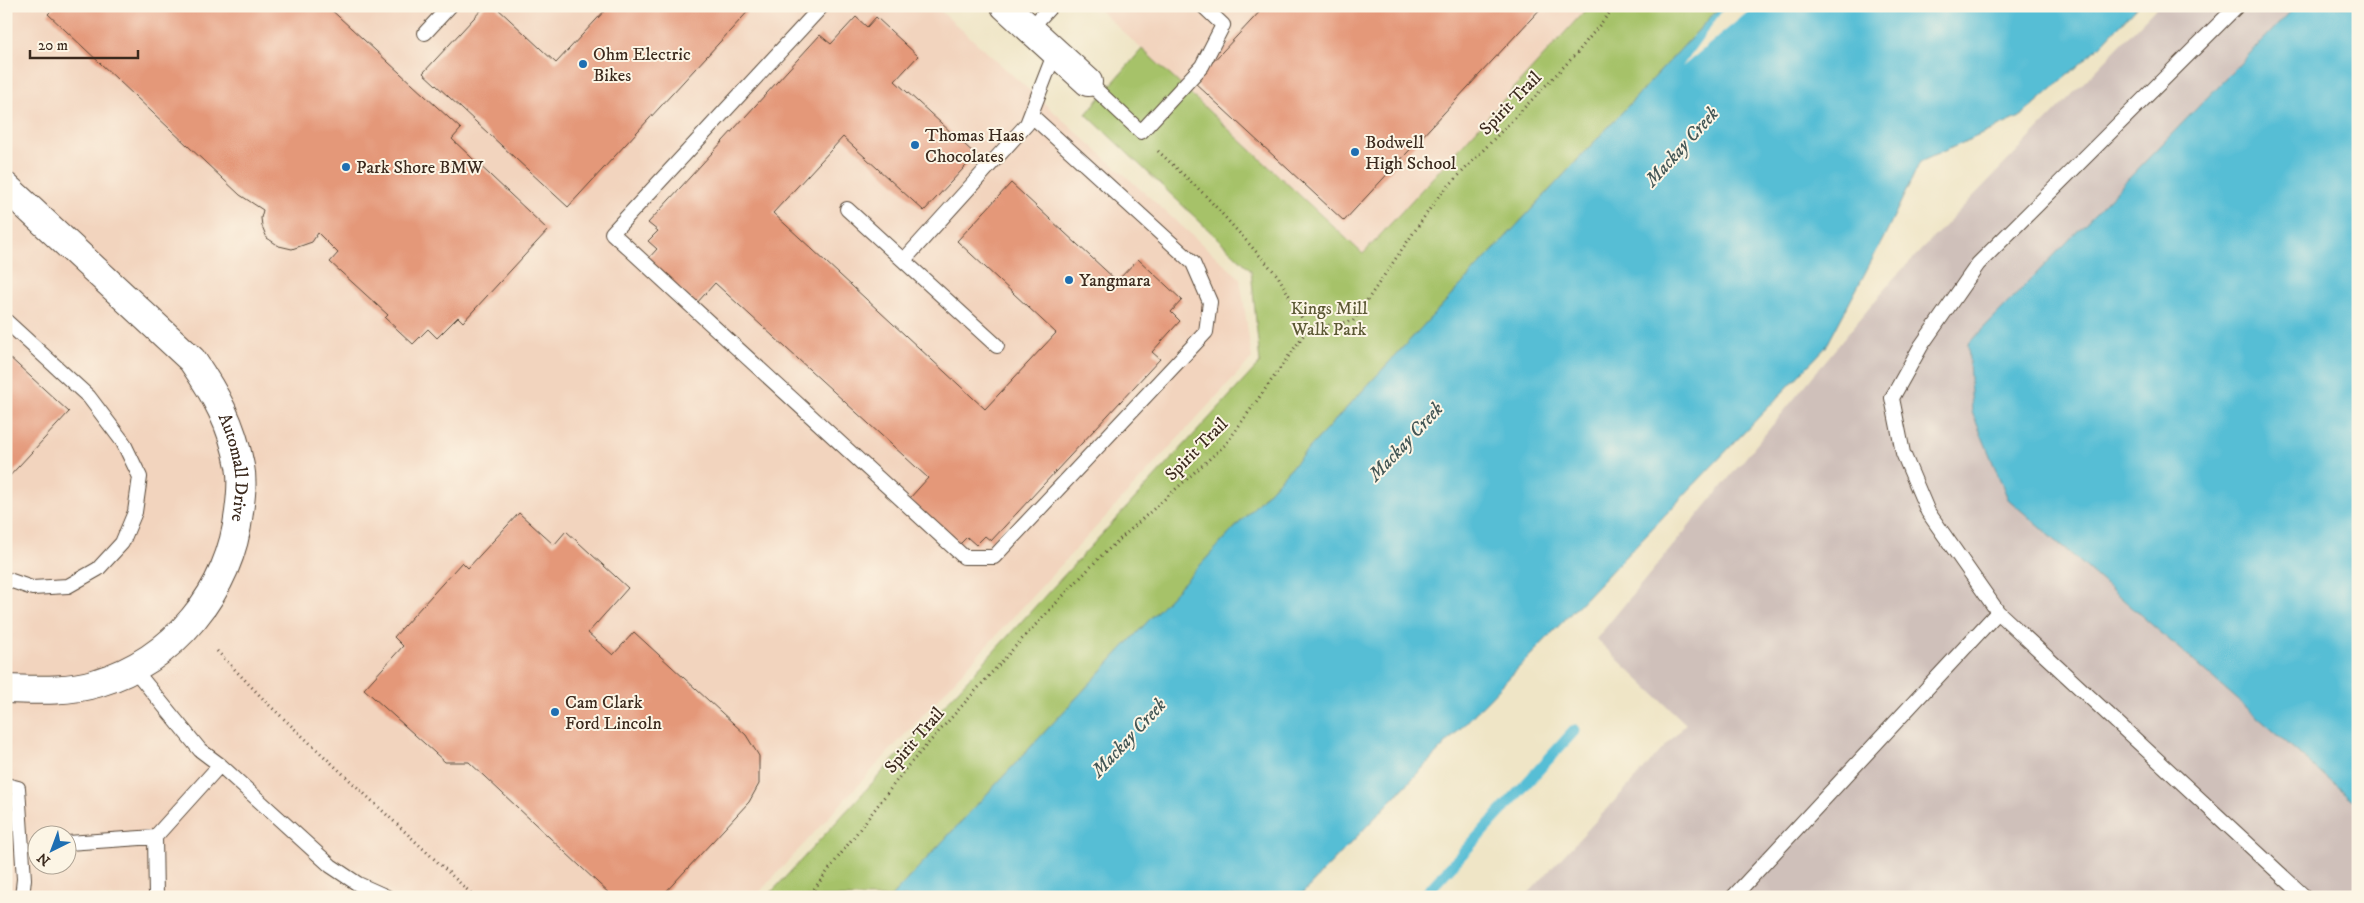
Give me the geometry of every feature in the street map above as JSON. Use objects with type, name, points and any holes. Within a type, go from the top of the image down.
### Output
[{"type":"street","points":[[1005,6],[1088,82]]},
{"type":"street","name":"Automall Drive","points":[[6,187],[192,360],[216,395],[232,434],[241,468],[242,489],[238,523],[229,559],[211,595],[188,626],[161,650],[133,668],[96,683],[52,691],[6,689]]},
{"type":"lane","points":[[426,33],[450,6]]},
{"type":"lane","points":[[822,6],[612,232],[964,557],[994,557],[1206,332],[1210,302],[1193,263],[1031,115]]},
{"type":"lane","points":[[1030,29],[1051,6]]},
{"type":"lane","points":[[1088,82],[1141,132],[1202,66],[1223,25],[1203,6]]},
{"type":"lane","points":[[2237,6],[1978,264],[1921,346],[1892,398],[1903,453],[1928,512],[1998,612],[2304,897]]},
{"type":"lane","points":[[904,260],[1027,124],[1055,52]]},
{"type":"lane","points":[[847,209],[996,346]]},
{"type":"lane","points":[[6,321],[89,397],[123,442],[140,477],[135,512],[122,543],[98,570],[68,586],[32,588],[6,579]]},
{"type":"lane","points":[[1733,897],[1998,612]]},
{"type":"lane","points":[[133,668],[194,744],[220,765],[331,866],[358,884],[387,897]]},
{"type":"lane","points":[[156,897],[155,837],[220,765]]},
{"type":"lane","points":[[6,785],[18,788],[24,879],[22,897]]},
{"type":"lane","points":[[78,842],[155,837]]},
{"type":"path","name":"Spirit Trail","points":[[808,897],[907,767],[1023,638],[1100,557],[1226,444],[1308,329],[1353,321],[1438,197],[1576,53],[1615,6]]},
{"type":"path","points":[[1157,149],[1205,195],[1278,276],[1308,329]]},
{"type":"path","points":[[217,651],[268,704],[475,897]]},
{"type":"shaded area","points":[[6,6],[935,6],[1240,278],[1252,358],[755,897],[6,897]]},
{"type":"shaded area","name":"Bodwell High School","points":[[1095,6],[1589,6],[1363,254]]},
{"type":"shaded area","points":[[2158,6],[2296,6],[1968,344],[1972,411],[2009,499],[2358,805],[2358,897],[1525,897],[1686,724],[1596,639],[1893,279]]},
{"type":"green space","name":"Kings Mill Walk Park","points":[[1589,6],[1721,6],[891,897],[767,897],[1260,363],[1251,270],[1086,114],[1142,49],[1363,254]]},
{"type":"water","name":"Mackay Creek","points":[[1721,6],[2138,6],[2096,50],[2020,117],[1920,162],[1884,237],[1826,347],[1299,897],[891,897]]},
{"type":"water","points":[[2296,6],[2358,6],[2358,805],[2008,499],[1972,412],[1968,344]]},
{"type":"pier","points":[[1727,6],[1755,6],[1682,67],[1724,8]]},
{"type":"building","name":"Park Shore BMW","points":[[56,6],[327,6],[461,129],[452,139],[548,230],[463,322],[458,317],[437,338],[428,329],[413,344],[385,318],[388,315],[330,262],[338,253],[318,233],[312,242],[292,249],[279,246],[267,238],[262,226],[263,210],[240,195],[48,14]]},
{"type":"building","points":[[485,6],[495,6],[556,63],[609,6],[753,6],[568,207],[423,73]]},
{"type":"building","name":"Bodwell High School","points":[[1265,6],[1543,6],[1344,221],[1194,82]]},
{"type":"building","points":[[856,17],[867,27],[876,17],[918,56],[895,81],[976,155],[924,211],[843,137],[773,213],[985,409],[1056,333],[957,241],[1011,183],[1117,281],[1138,259],[1182,300],[1171,312],[1180,321],[1152,352],[1160,359],[991,541],[985,536],[976,545],[967,537],[959,545],[909,499],[928,478],[715,283],[696,304],[647,260],[657,249],[648,241],[658,231],[648,223],[820,35],[831,44]]},
{"type":"building","points":[[6,354],[69,412],[6,480]]},
{"type":"building","name":"Cam Clark Ford Lincoln","points":[[519,513],[554,545],[566,531],[628,588],[588,633],[613,655],[634,632],[746,735],[759,756],[759,784],[749,802],[661,897],[613,897],[469,762],[445,762],[364,689],[403,646],[394,637],[462,562],[468,568]]},
{"type":"waterway","points":[[1423,897],[1575,730]]},
{"type":"place","name":"Ohm Electric Bikes","points":[[583,64]]},
{"type":"place","name":"Thomas Haas Chocolates","points":[[915,145]]},
{"type":"place","name":"Bodwell High School","points":[[1355,152]]},
{"type":"place","name":"Park Shore BMW","points":[[346,167]]},
{"type":"place","name":"Yangmara","points":[[1069,280]]},
{"type":"place","name":"Cam Clark Ford Lincoln","points":[[555,712]]}]
